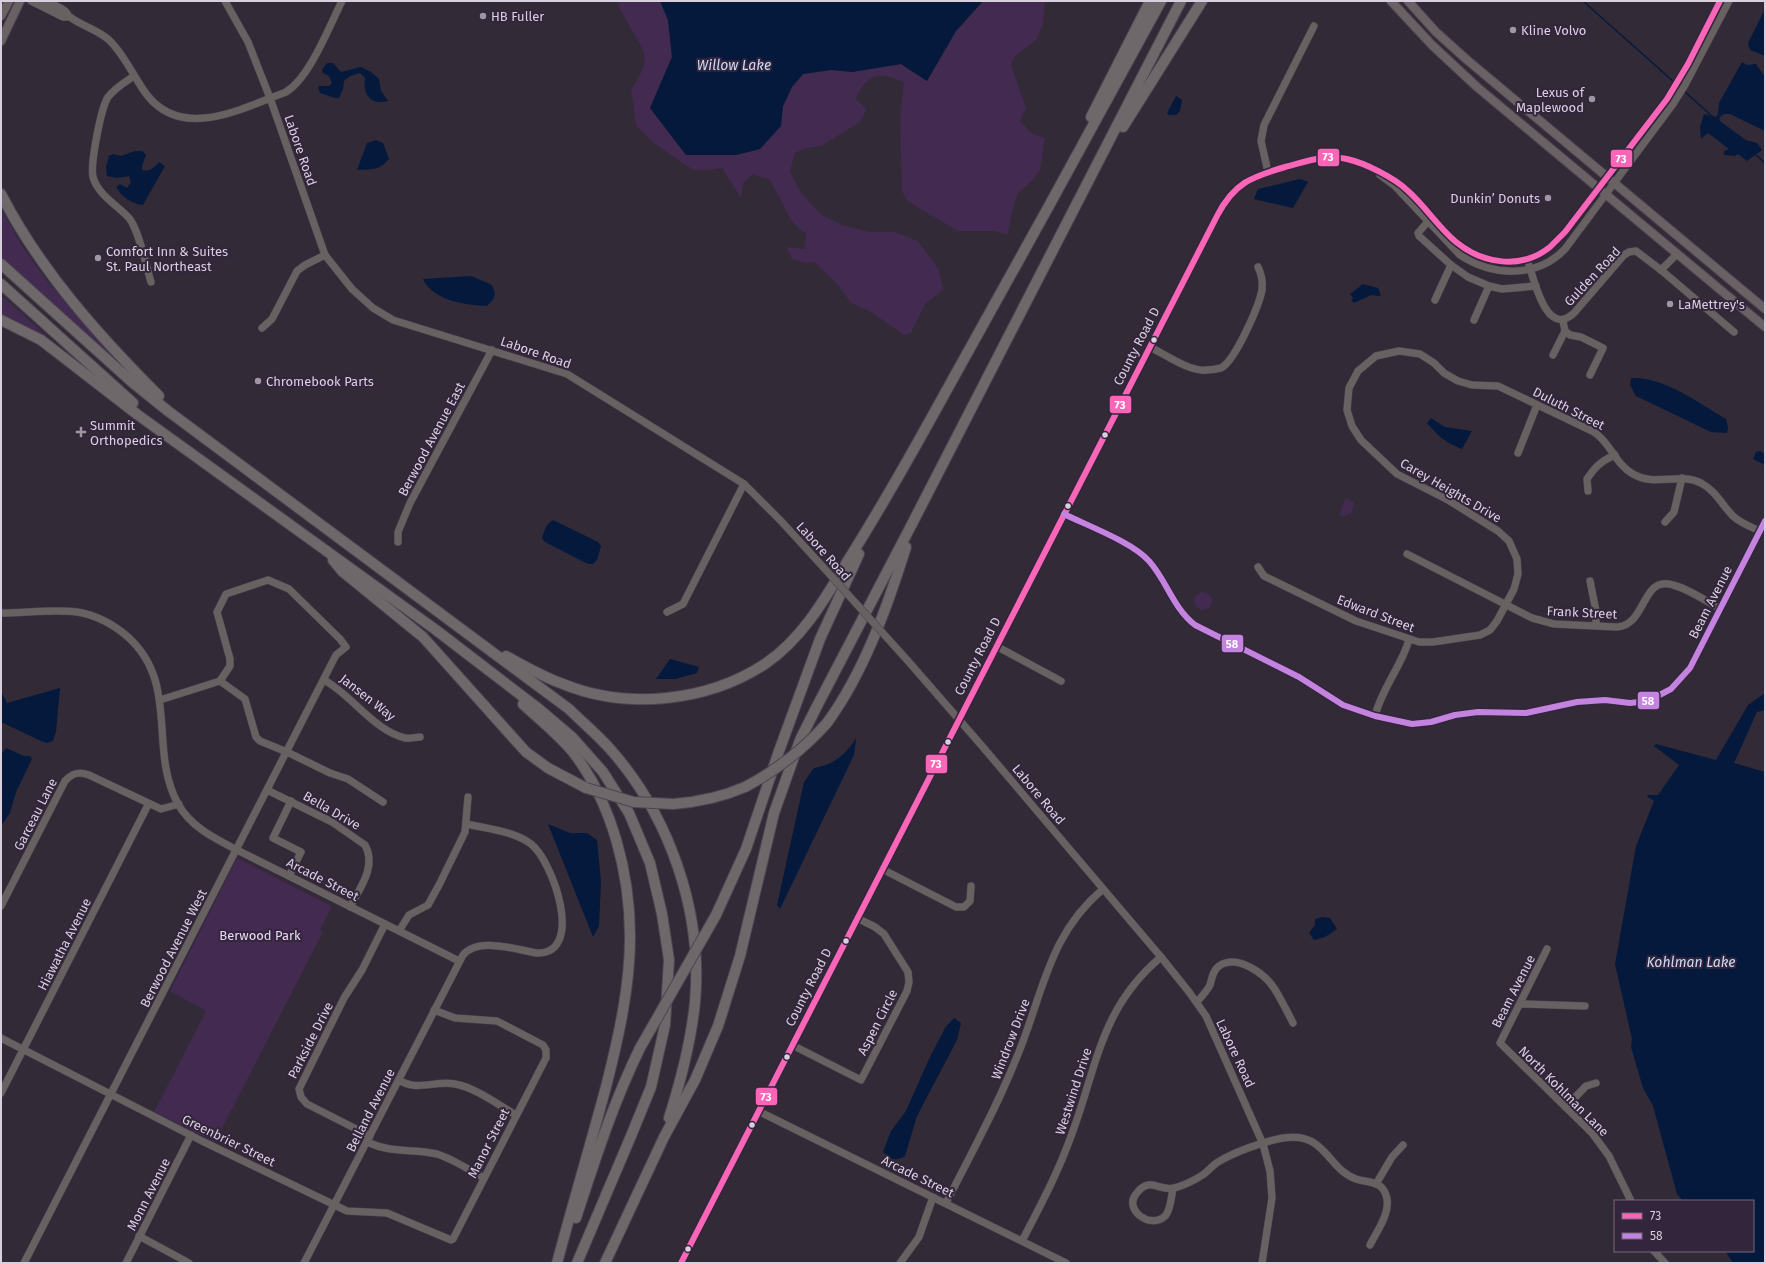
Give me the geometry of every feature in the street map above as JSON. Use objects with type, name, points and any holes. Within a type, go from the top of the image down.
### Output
[{"type":"highway","points":[[1024,253],[1150,1]]},
{"type":"highway","points":[[482,645],[562,684],[587,692],[623,698],[661,699],[698,692],[731,682],[766,663],[812,618],[878,514],[1024,253],[1161,1]]},
{"type":"highway","points":[[604,1263],[664,1137],[695,1080],[718,1026],[730,993],[774,813],[800,740],[1182,1]]},
{"type":"highway","points":[[1105,150],[1122,128],[1202,1]]},
{"type":"highway","points":[[1,194],[14,220],[69,298],[116,352],[187,425]]},
{"type":"highway","points":[[1,264],[132,382],[187,425],[569,710],[611,750],[642,793],[664,832],[682,878],[692,923],[696,967],[695,1003],[686,1062],[664,1137]]},
{"type":"highway","points":[[1,284],[133,404],[192,454]]},
{"type":"highway","points":[[1,320],[41,340],[192,454],[506,684],[572,737],[603,772],[629,813],[650,863],[662,914],[669,960],[665,1025],[650,1087],[631,1136],[577,1263]]},
{"type":"highway","points":[[1,327],[60,355]]},
{"type":"highway","points":[[561,1263],[623,1083],[640,1048],[716,915],[746,849],[779,751],[820,639],[878,514]]},
{"type":"highway","points":[[324,550],[342,571],[423,637],[526,752],[548,768],[586,788],[634,802],[673,804],[696,802],[714,798],[745,787],[784,763],[808,743],[827,723],[848,691],[868,650],[897,575],[913,522]]},
{"type":"highway","points":[[506,684],[518,699],[572,752],[591,780],[607,813],[615,838],[626,887],[630,937],[622,1019],[593,1140],[557,1263]]},
{"type":"main road","points":[[1,16],[9,1]]},
{"type":"main road","points":[[1,41],[20,1]]},
{"type":"main road","points":[[1391,1],[1453,65],[1765,327]]},
{"type":"main road","points":[[1408,1],[1436,32],[1466,59],[1765,309]]},
{"type":"street","points":[[31,1],[63,17],[69,17],[109,40],[148,97],[158,106],[170,113],[189,119],[216,118],[286,92],[300,81],[342,1]]},
{"type":"street","points":[[45,1],[66,12],[69,17]]},
{"type":"street","name":"Labore Road","points":[[225,1],[248,42],[270,98],[325,255],[352,289],[373,308],[393,320],[567,374],[744,484],[781,521],[908,661],[1161,957],[1197,1002],[1211,1027],[1263,1144],[1270,1171],[1272,1198],[1262,1263]]},
{"type":"street","points":[[1430,219],[1471,253],[1500,262],[1526,259],[1550,247],[1565,232],[1671,93],[1720,1]]},
{"type":"street","points":[[1430,219],[1460,255],[1476,264],[1507,272],[1530,268],[1546,263],[1560,254],[1606,195],[1673,104],[1729,1]]},
{"type":"street","points":[[1268,172],[1262,141],[1264,125],[1314,26]]},
{"type":"street","points":[[134,76],[113,91],[105,103],[101,115],[93,177],[97,186],[108,200],[129,219],[134,229],[151,282]]},
{"type":"street","name":"County Road D","points":[[681,1263],[1223,204],[1233,191],[1244,182],[1268,172],[1326,158],[1347,159],[1384,173],[1398,182],[1430,219]]},
{"type":"street","points":[[1430,219],[1418,233],[1419,236],[1451,265],[1468,277],[1489,286],[1502,289],[1536,286]]},
{"type":"street","name":"Gulden Road","points":[[1526,259],[1548,315],[1562,321],[1574,313],[1624,255],[1629,252],[1636,251],[1642,254],[1734,332]]},
{"type":"street","points":[[1661,270],[1677,254]]},
{"type":"street","points":[[262,328],[272,320],[297,271],[305,265],[325,255]]},
{"type":"street","points":[[1435,300],[1451,265]]},
{"type":"street","points":[[1150,347],[1191,368],[1204,370],[1221,368],[1231,358],[1255,312],[1262,291],[1263,277],[1258,267]]},
{"type":"street","points":[[1474,320],[1489,286]]},
{"type":"street","points":[[1562,321],[1565,331],[1570,335],[1580,336],[1603,348],[1590,375]]},
{"type":"street","points":[[1553,355],[1565,331]]},
{"type":"street","name":"Berwood Avenue East","points":[[398,542],[398,532],[410,502],[492,350]]},
{"type":"street","name":"Duluth Street","points":[[1353,379],[1363,365],[1376,356],[1391,351],[1405,351],[1427,358],[1450,378],[1472,385],[1498,386],[1600,436],[1610,447],[1626,470],[1638,477],[1652,480],[1682,478],[1693,480],[1709,488],[1737,519],[1760,531]]},
{"type":"street","name":"Carey Heights Drive","points":[[1353,379],[1348,397],[1349,419],[1356,434],[1396,474],[1448,500],[1498,531],[1509,541],[1517,559],[1518,574],[1514,589],[1506,605]]},
{"type":"street","points":[[1518,453],[1537,405]]},
{"type":"street","points":[[1588,491],[1587,479],[1593,470],[1601,462],[1615,455]]},
{"type":"street","points":[[1665,522],[1674,512],[1682,478]]},
{"type":"street","points":[[667,612],[683,604],[744,484]]},
{"type":"street","name":"Beam Avenue","points":[[1064,514],[1142,555],[1155,568],[1176,606],[1195,625],[1299,677],[1343,705],[1374,716],[1401,723],[1421,724],[1468,713],[1526,713],[1591,700],[1639,702],[1656,698],[1671,689],[1690,668],[1765,521]]},
{"type":"street","name":"Frank Street","points":[[1407,554],[1506,605],[1547,624],[1622,627],[1631,623],[1649,593],[1656,586],[1666,584],[1677,586],[1720,609]]},
{"type":"street","name":"Edward Street","points":[[1258,567],[1264,576],[1356,621],[1409,640],[1433,642],[1486,633],[1494,626],[1506,605]]},
{"type":"street","name":"Berwood Avenue West","points":[[24,1263],[237,850],[336,654],[346,647],[340,639],[289,589],[268,580],[226,594],[217,612],[230,658],[230,666],[220,681]]},
{"type":"street","points":[[1590,581],[1596,611],[1596,626]]},
{"type":"street","name":"Arcade Street","points":[[1,613],[59,611],[77,612],[94,616],[110,624],[134,643],[146,657],[158,685],[165,764],[170,784],[179,804],[191,821],[207,834],[399,931],[458,964]]},
{"type":"street","points":[[1374,716],[1380,698],[1402,662],[1409,640]]},
{"type":"street","points":[[996,646],[1061,681]]},
{"type":"street","name":"Jansen Way","points":[[324,680],[341,691],[382,726],[405,738],[420,736]]},
{"type":"street","points":[[160,700],[220,681],[245,699],[256,737],[260,742],[287,752],[326,772],[348,779],[383,802]]},
{"type":"street","name":"Garceau Lane","points":[[1,906],[65,781],[71,775],[80,773],[88,775],[148,805],[161,809],[179,804]]},
{"type":"street","name":"Bella Drive","points":[[267,790],[343,828],[365,844],[368,850],[369,870],[350,907]]},
{"type":"street","points":[[399,931],[409,915],[425,907],[431,901],[463,839],[467,824],[468,797]]},
{"type":"street","points":[[289,876],[301,852],[273,838],[291,801]]},
{"type":"street","name":"Hiawatha Avenue","points":[[1,1093],[148,805]]},
{"type":"street","points":[[458,964],[467,951],[481,945],[536,953],[545,952],[553,947],[557,942],[563,919],[560,898],[544,861],[536,849],[525,840],[509,834],[467,824]]},
{"type":"street","points":[[882,869],[956,908],[964,907],[970,901],[971,886]]},
{"type":"street","name":"Windrow Drive","points":[[946,1204],[992,1113],[1017,1058],[1058,946],[1079,912],[1103,889]]},
{"type":"street","name":"Aspen Circle","points":[[792,1045],[861,1080],[900,1004],[909,982],[905,967],[880,930],[857,918]]},
{"type":"street","name":"Parkside Drive","points":[[369,1139],[307,1104],[301,1098],[299,1089],[344,998],[362,970],[385,924]]},
{"type":"street","name":"Beam Avenue","points":[[1500,1043],[1547,949]]},
{"type":"street","name":"Westwind Drive","points":[[1022,1241],[1052,1182],[1070,1141],[1111,1019],[1134,984],[1161,957]]},
{"type":"street","points":[[1197,1002],[1205,993],[1218,967],[1225,963],[1234,961],[1267,979],[1293,1023]]},
{"type":"street","name":"Belland Avenue","points":[[307,1262],[334,1204],[369,1139],[458,964]]},
{"type":"street","points":[[1520,1004],[1585,1006]]},
{"type":"street","name":"Manor Street","points":[[434,1010],[455,1018],[490,1019],[543,1044],[546,1050],[546,1058],[453,1239]]},
{"type":"street","name":"Greenbrier Street","points":[[1,1038],[192,1136],[334,1204],[353,1212],[387,1213],[447,1240],[453,1239]]},
{"type":"street","name":"North Kohlman Lane","points":[[1500,1043],[1592,1133],[1609,1156],[1631,1200]]},
{"type":"street","points":[[399,1080],[412,1086],[447,1083],[462,1086],[516,1115]]},
{"type":"street","points":[[1566,1107],[1586,1086],[1596,1083]]},
{"type":"street","name":"Arcade Street","points":[[758,1111],[1066,1263]]},
{"type":"street","name":"Monn Avenue","points":[[126,1263],[192,1136]]},
{"type":"street","points":[[1173,1189],[1166,1215],[1158,1221],[1148,1221],[1139,1216],[1133,1207],[1134,1195],[1142,1187],[1153,1184],[1173,1189],[1203,1174],[1217,1162],[1283,1138],[1300,1138],[1316,1144],[1327,1152],[1344,1174],[1384,1188],[1388,1205],[1370,1245]]},
{"type":"street","points":[[369,1139],[390,1150],[436,1154],[454,1161],[484,1178]]},
{"type":"street","points":[[1376,1184],[1392,1157],[1403,1145]]},
{"type":"street","points":[[900,1263],[919,1237],[933,1197]]},
{"type":"street","points":[[139,1236],[189,1263]]},
{"type":"street","points":[[1655,1252],[1665,1263]]},
{"type":"green space","points":[[619,1],[660,1],[668,20],[672,57],[650,108],[686,155],[736,155],[760,149],[780,126],[783,106],[792,87],[803,74],[831,70],[852,72],[901,64],[927,81],[956,31],[983,1],[1045,1],[1043,25],[1036,40],[1014,57],[1011,65],[1026,108],[1020,121],[1030,132],[1045,138],[1040,170],[1033,180],[1018,193],[1012,211],[1008,235],[995,231],[958,231],[907,201],[902,191],[900,118],[904,83],[888,76],[881,76],[875,77],[864,84],[856,99],[867,109],[860,122],[821,146],[807,148],[795,153],[790,172],[802,194],[822,215],[842,225],[870,232],[894,232],[918,241],[939,270],[943,290],[925,304],[911,333],[904,335],[871,312],[851,303],[838,285],[814,262],[805,263],[792,259],[786,247],[805,249],[806,234],[793,223],[770,180],[753,174],[743,183],[741,198],[722,168],[693,170],[654,143],[636,125],[631,89],[643,68],[644,59],[641,45],[620,10]]},
{"type":"green space","points":[[1,209],[24,249],[47,281],[119,361],[118,363],[1,257]]},
{"type":"green space","points":[[1,295],[63,351],[1,317]]},
{"type":"green space","points":[[1346,498],[1354,503],[1352,512],[1344,516],[1339,515]]},
{"type":"green space","points":[[1203,592],[1209,595],[1212,601],[1209,607],[1203,610],[1197,607],[1194,601],[1197,595]]},
{"type":"green space","name":"Berwood Park","points":[[237,858],[332,906],[320,930],[323,932],[215,1142],[154,1112],[206,1011],[170,991]]},
{"type":"water","name":"Willow Lake","points":[[660,1],[983,1],[956,31],[927,81],[901,64],[852,72],[831,70],[803,74],[792,87],[783,106],[781,126],[760,149],[736,155],[686,155],[650,108],[672,57],[668,20]]},
{"type":"water","points":[[1765,9],[1765,56],[1750,50],[1748,43]]},
{"type":"water","points":[[1742,62],[1747,65],[1756,64],[1765,77],[1765,131],[1730,114],[1724,114],[1719,118],[1721,122],[1746,140],[1757,143],[1762,150],[1747,161],[1738,154],[1735,156],[1724,155],[1724,151],[1729,149],[1708,133],[1701,139],[1700,127],[1704,114],[1716,117],[1718,114],[1719,103]]},
{"type":"water","points":[[327,63],[333,63],[341,72],[361,67],[371,72],[379,79],[381,91],[388,101],[382,102],[372,100],[369,97],[365,89],[365,78],[360,73],[350,76],[344,81],[343,89],[339,98],[320,93],[318,87],[329,86],[332,83],[329,76],[323,73],[322,70]]},
{"type":"water","points":[[1176,96],[1182,100],[1180,111],[1176,115],[1169,115],[1167,113]]},
{"type":"water","points":[[376,140],[383,143],[389,159],[382,166],[371,169],[357,170],[367,143]]},
{"type":"water","points":[[135,151],[142,151],[146,155],[142,170],[152,169],[159,162],[165,166],[143,205],[128,199],[121,194],[116,187],[120,184],[127,188],[131,182],[129,176],[117,178],[107,176],[106,167],[109,156],[113,154],[121,156]]},
{"type":"water","points":[[1300,179],[1308,182],[1293,208],[1254,199],[1258,189]]},
{"type":"water","points":[[471,276],[492,285],[495,293],[493,300],[487,306],[460,303],[442,297],[434,292],[423,279]]},
{"type":"water","points":[[1363,284],[1378,288],[1381,296],[1371,295],[1354,303],[1351,300],[1353,298],[1350,294]]},
{"type":"water","points":[[1631,378],[1656,381],[1693,398],[1726,419],[1728,428],[1727,433],[1711,432],[1636,396],[1630,385]]},
{"type":"water","points":[[1431,418],[1445,427],[1472,431],[1462,449],[1443,439],[1435,432],[1427,423]]},
{"type":"water","points":[[1760,451],[1765,454],[1765,465],[1753,459],[1756,452]]},
{"type":"water","points":[[553,520],[598,542],[601,546],[597,560],[593,564],[588,564],[545,542],[542,538],[547,526]]},
{"type":"water","points":[[670,659],[699,667],[697,673],[675,679],[656,679]]},
{"type":"water","points":[[60,688],[56,732],[53,741],[47,743],[41,741],[1,722],[1,691],[7,703]]},
{"type":"water","name":"Kohlman Lake","points":[[1765,693],[1765,710],[1757,712],[1734,763],[1765,772],[1765,1263],[1733,1263],[1726,1252],[1754,1252],[1754,1200],[1682,1200],[1677,1194],[1653,1106],[1643,1088],[1631,1047],[1632,1039],[1615,964],[1636,846],[1654,801],[1647,797],[1648,795],[1658,795],[1679,765],[1654,746],[1656,744],[1716,760],[1748,705]]},
{"type":"water","points":[[856,738],[854,755],[780,909],[777,905],[804,782],[814,768],[833,762],[848,749]]},
{"type":"water","points":[[6,748],[24,756],[30,756],[32,759],[16,792],[10,813],[1,826],[1,754]]},
{"type":"water","points":[[548,824],[570,833],[587,833],[597,840],[601,882],[599,926],[593,937]]},
{"type":"water","points":[[1322,917],[1330,918],[1337,929],[1325,937],[1314,940],[1309,933],[1315,925],[1315,919]]},
{"type":"water","points":[[954,1018],[961,1023],[957,1040],[917,1116],[905,1156],[898,1159],[893,1159],[883,1152],[891,1131],[906,1111],[929,1059],[945,1028]]},
{"type":"waterway","points":[[1583,1],[1674,82]]},
{"type":"waterway","points":[[1684,91],[1713,117]]},
{"type":"waterway","points":[[1755,154],[1765,163]]},
{"type":"transit line","name":"73","points":[[681,1263],[1217,216],[1230,196],[1245,183],[1262,174],[1323,158],[1331,157],[1347,159],[1362,164],[1396,181],[1420,203],[1449,236],[1467,249],[1490,259],[1502,261],[1527,259],[1550,247],[1565,232],[1667,99],[1688,64],[1720,1]]},
{"type":"transit line","name":"58","points":[[1064,514],[1121,541],[1141,554],[1149,561],[1161,577],[1181,611],[1195,625],[1299,677],[1343,705],[1375,716],[1412,724],[1431,722],[1455,715],[1478,712],[1526,713],[1577,702],[1605,700],[1630,703],[1648,701],[1671,689],[1690,668],[1765,521]]},
{"type":"place","name":"HB Fuller","points":[[483,16]]},
{"type":"place","name":"Kline Volvo","points":[[1513,30]]},
{"type":"place","name":"Lexus of Maplewood","points":[[1592,99]]},
{"type":"place","name":"Dunkin’ Donuts","points":[[1548,198]]},
{"type":"place","name":"Comfort Inn & Suites St. Paul Northeast","points":[[98,258]]},
{"type":"place","name":"LaMettrey's","points":[[1670,304]]},
{"type":"place","name":"Chromebook Parts","points":[[258,381]]},
{"type":"place","name":"Summit Orthopedics","points":[[81,432]]}]
